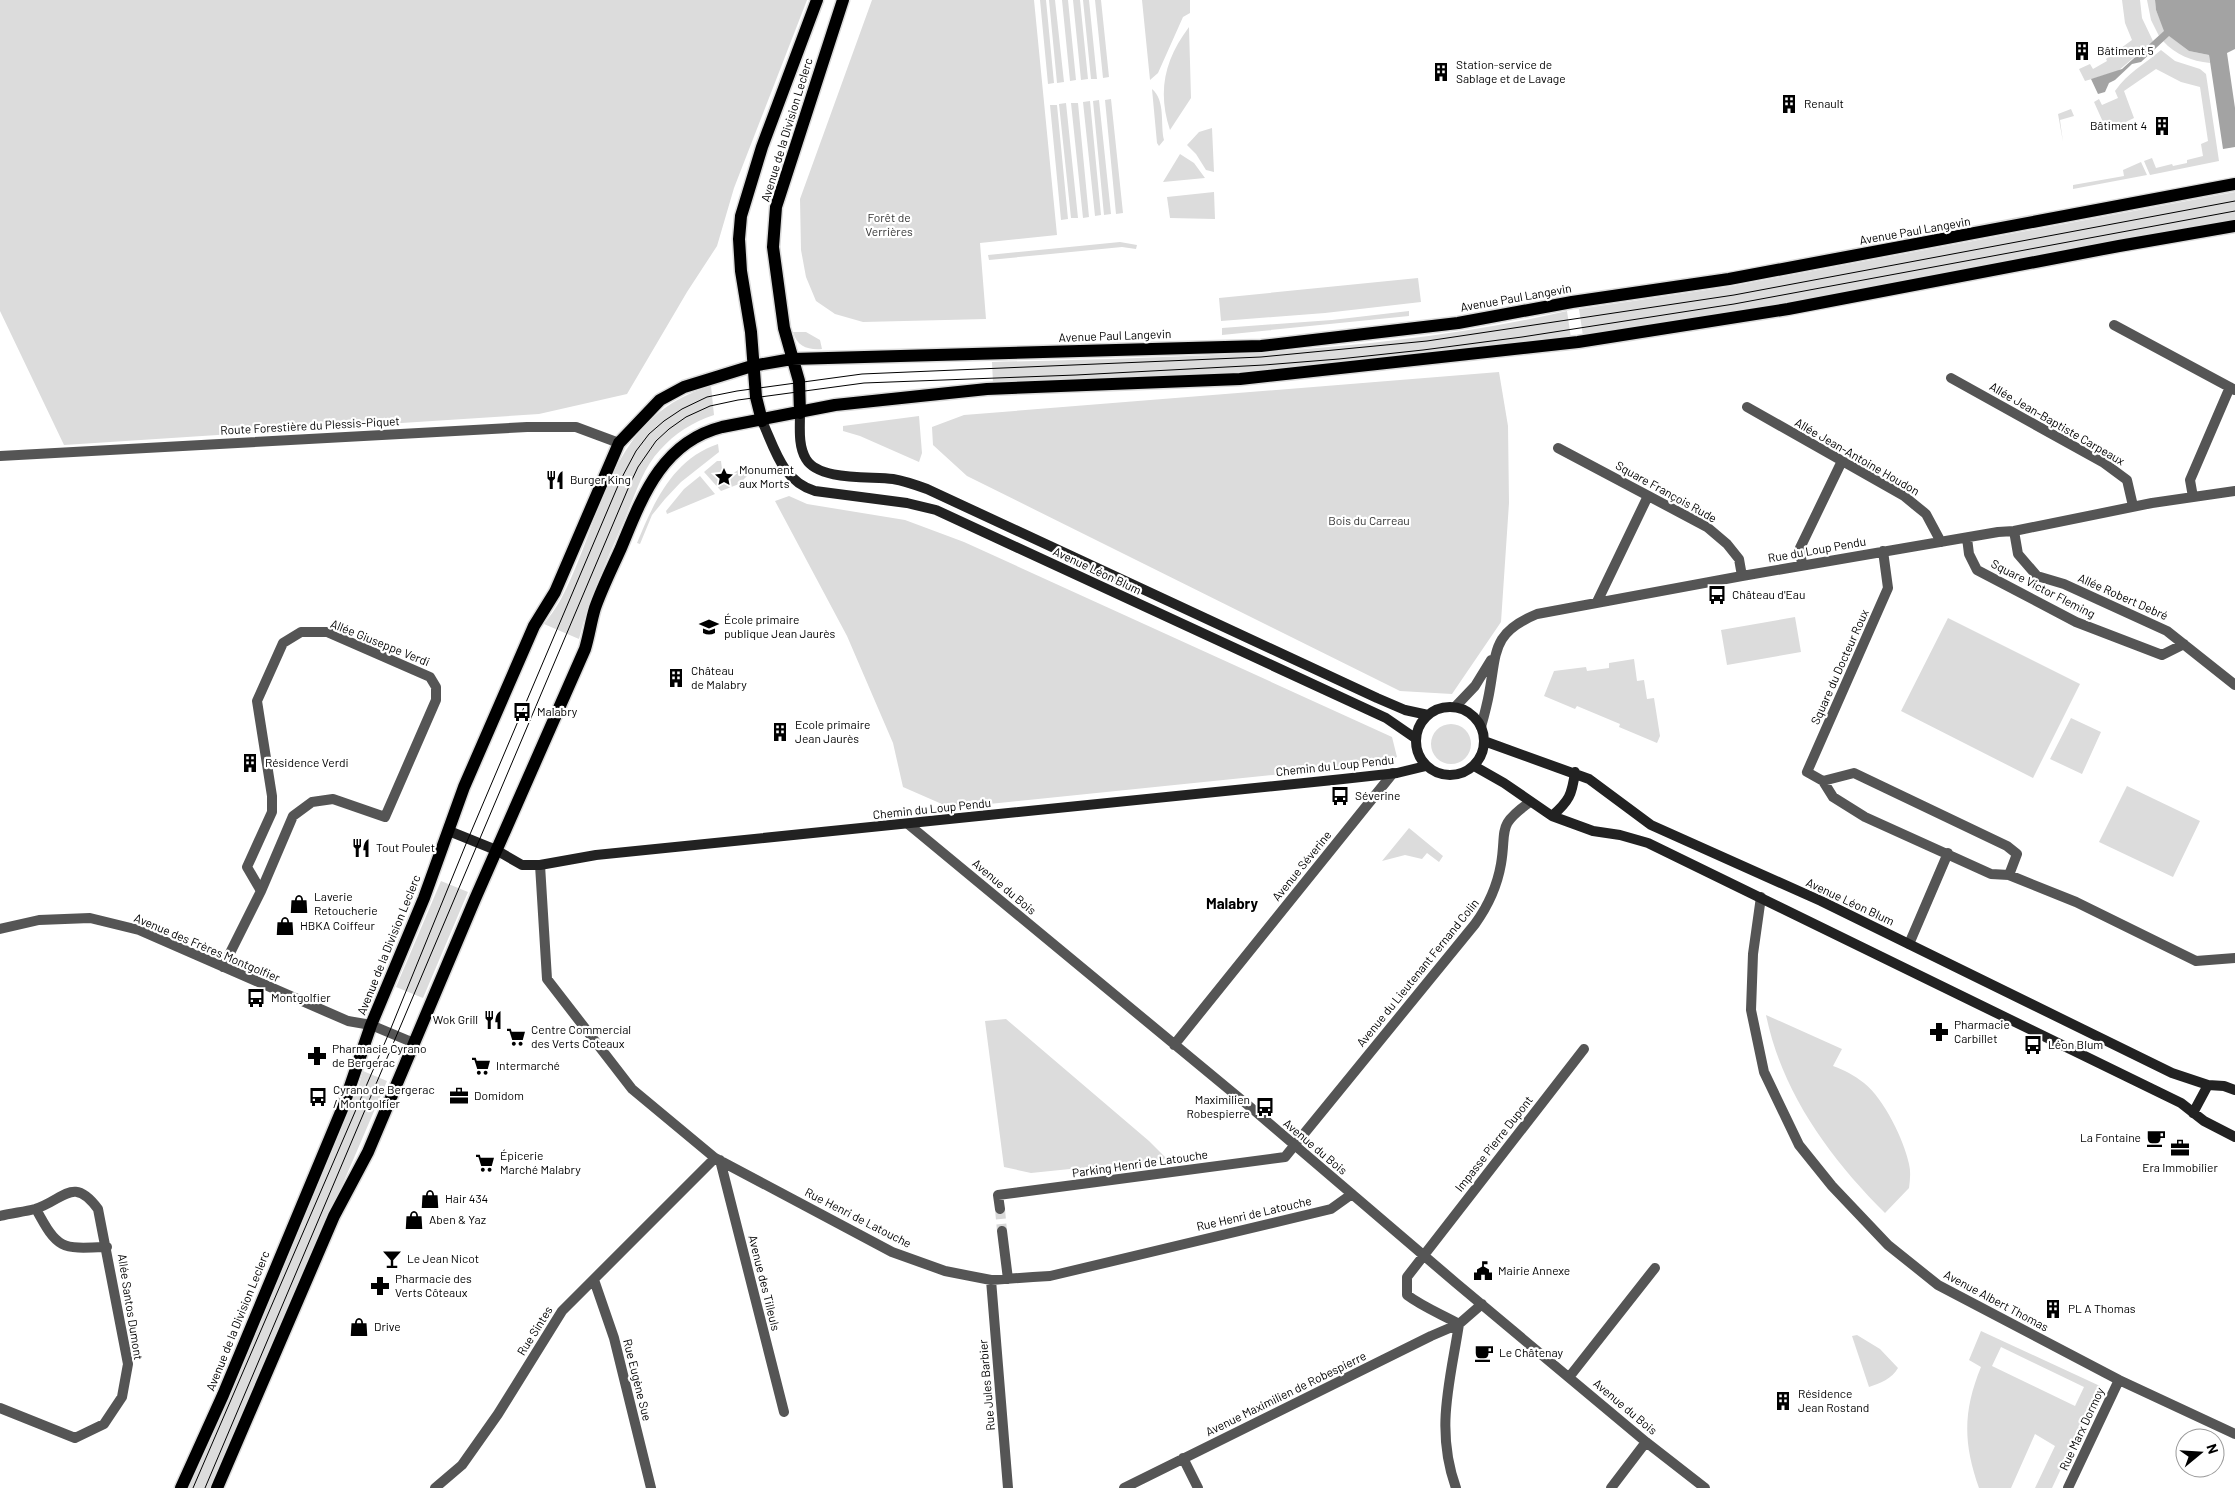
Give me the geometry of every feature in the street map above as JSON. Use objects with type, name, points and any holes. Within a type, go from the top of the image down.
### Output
[{"type":"main road","name":"Avenue de la Division Leclerc","points":[[181,1488],[223,1395],[343,1107],[371,1025],[424,898],[464,787],[534,626],[555,592],[619,443],[660,400],[684,387],[752,366],[751,332],[741,271],[739,239],[741,216],[748,190],[776,110],[818,0]]},
{"type":"main road","name":"Avenue de la Division Leclerc","points":[[800,413],[799,381],[784,328],[773,247],[776,207],[843,0]]},
{"type":"main road","name":"Avenue Paul Langevin","points":[[752,366],[792,359],[1261,346],[1458,322],[1572,302],[1729,279],[2235,184]]},
{"type":"main road","points":[[217,1488],[334,1216],[368,1152],[496,850],[585,649],[596,608],[644,492],[658,472],[692,439],[710,430],[722,427],[762,421],[835,405],[987,390],[1240,379],[1578,342],[1788,309],[2081,253],[2235,226]]},
{"type":"main road","points":[[752,366],[756,397],[762,421]]},
{"type":"main road","name":"Avenue Léon Blum","points":[[800,413],[801,442],[805,458],[816,469],[830,474],[894,479],[927,489],[1377,698],[1405,710],[1428,715]]},
{"type":"main road","name":"Avenue Léon Blum","points":[[762,421],[781,464],[788,474],[803,488],[907,503],[936,510],[1386,718],[1415,738]]},
{"type":"main road","points":[[1455,707],[1471,714],[1481,727],[1484,741],[1483,750],[1474,766],[1455,776],[1444,776],[1426,766],[1416,748],[1415,738],[1418,728],[1428,715],[1440,708],[1455,707]]},
{"type":"main road","name":"Avenue Léon Blum","points":[[1484,741],[1575,772],[1589,779],[1651,826],[1821,901],[2172,1073],[2208,1085],[2224,1086],[2235,1090]]},
{"type":"main road","name":"Chemin du Loup Pendu","points":[[449,831],[496,850],[522,865],[540,865],[596,855],[1393,773],[1426,766]]},
{"type":"main road","points":[[1474,766],[1504,783],[1552,816],[1593,831],[1620,835],[1648,843],[2181,1102],[2204,1121],[2235,1137]]},
{"type":"main road","points":[[1552,816],[1567,803],[1573,790],[1575,772]]},
{"type":"main road","points":[[2193,1113],[2208,1085]]},
{"type":"street","points":[[2114,325],[2233,388],[2190,480],[2193,497]]},
{"type":"street","name":"Allée Jean-Baptiste Carpeaux","points":[[1950,378],[2104,463],[2127,480],[2133,506]]},
{"type":"street","name":"Allée Jean-Antoine Houdon","points":[[1747,407],[1904,496],[1926,514],[1942,542]]},
{"type":"street","name":"Route Forestière du Plessis-Piquet","points":[[0,456],[527,427],[576,427],[619,443]]},
{"type":"street","name":"Square François Rude","points":[[1558,448],[1707,527],[1727,544],[1739,559],[1742,576]]},
{"type":"street","points":[[1802,565],[1800,548],[1842,462]]},
{"type":"street","name":"Rue du Loup Pendu","points":[[1481,727],[1489,693],[1493,658],[1501,639],[1512,628],[1537,614],[1802,565],[2014,531],[2133,506],[2235,491]]},
{"type":"street","points":[[1597,602],[1648,496]]},
{"type":"street","name":"Allée Robert Debré","points":[[2014,531],[2018,554],[2037,576],[2064,584],[2167,631],[2235,685]]},
{"type":"street","name":"Square Victor Fleming","points":[[1967,538],[1969,554],[1977,570],[2076,622],[2162,655],[2184,644]]},
{"type":"street","name":"Square du Docteur Roux","points":[[1883,552],[1888,588],[1807,772],[1823,781],[1833,797],[1865,817],[1991,874],[2009,875],[2076,902],[2196,961],[2235,958]]},
{"type":"street","name":"Allée Giuseppe Verdi","points":[[223,967],[261,891],[293,816],[312,802],[333,799],[385,817],[436,700],[436,687],[430,677],[327,632],[301,632],[283,643],[257,701],[272,796],[272,812],[247,867],[261,891]]},
{"type":"street","points":[[1455,707],[1475,686],[1493,658]]},
{"type":"street","name":"Avenue Séverine","points":[[1174,1045],[1393,773]]},
{"type":"street","points":[[1823,781],[1854,773],[2007,846],[2017,854],[2009,875]]},
{"type":"street","name":"Avenue du Lieutenant Fernand Colin","points":[[1295,1147],[1490,904],[1501,864],[1504,829],[1510,818],[1530,802]]},
{"type":"street","name":"Avenue du Bois","points":[[908,824],[1249,1106],[1423,1256],[1570,1376],[1646,1442],[1705,1488]]},
{"type":"street","points":[[1909,944],[1948,853]]},
{"type":"street","name":"Rue Henri de Latouche","points":[[540,865],[547,980],[632,1089],[717,1159],[892,1252],[944,1271],[991,1280],[1050,1276],[1331,1209],[1352,1194]]},
{"type":"street","name":"Avenue Albert Thomas","points":[[1761,897],[1752,954],[1751,1010],[1764,1072],[1799,1145],[1832,1186],[1888,1245],[1938,1285],[2119,1380],[2235,1434]]},
{"type":"street","name":"Avenue des Frères Montgolfier","points":[[0,929],[39,920],[90,918],[140,930],[348,1021],[371,1025],[414,1043]]},
{"type":"street","name":"Impasse Pierre Dupont","points":[[1459,1324],[1439,1312],[1425,1308],[1407,1295],[1407,1277],[1584,1049]]},
{"type":"street","name":"Parking Henri de Latouche","points":[[1000,1209],[998,1195],[1285,1157],[1295,1147]]},
{"type":"street","name":"Rue Sintes","points":[[436,1488],[462,1465],[498,1414],[562,1311],[717,1159]]},
{"type":"street","name":"Avenue des Tilleuls","points":[[717,1159],[784,1412]]},
{"type":"street","name":"Allée Santos Dumont","points":[[0,1216],[36,1209],[65,1194],[78,1191],[88,1195],[98,1209],[107,1246],[128,1364],[122,1397],[104,1424],[75,1438],[0,1408]]},
{"type":"street","name":"Allée Santos Dumont","points":[[36,1209],[49,1234],[59,1244],[73,1248],[107,1246]]},
{"type":"street","points":[[1002,1231],[1008,1279]]},
{"type":"street","points":[[1570,1376],[1655,1268]]},
{"type":"street","name":"Rue Eugène Sue","points":[[594,1280],[614,1338],[651,1488]]},
{"type":"street","name":"Rue Jules Barbier","points":[[991,1280],[1008,1488]]},
{"type":"street","name":"Avenue Maximilien de Robespierre","points":[[1124,1488],[1422,1340],[1459,1324],[1482,1304]]},
{"type":"street","points":[[1456,1488],[1449,1462],[1444,1419],[1459,1324]]},
{"type":"street","name":"Rue Marx Dormoy","points":[[2068,1488],[2119,1380]]},
{"type":"street","points":[[1611,1488],[1646,1442]]},
{"type":"street","points":[[1183,1458],[1198,1488]]},
{"type":"green space","points":[[0,0],[807,0],[734,188],[717,246],[687,292],[627,394],[539,414],[64,445],[0,311]]},
{"type":"green space","name":"Forêt de Verrières","points":[[872,0],[1034,0],[1057,235],[980,243],[986,319],[863,322],[835,314],[816,301],[806,277],[801,250],[800,199]]},
{"type":"green space","points":[[1040,0],[1046,0],[1054,83],[1048,84]]},
{"type":"green space","points":[[1049,0],[1055,0],[1064,82],[1057,83]]},
{"type":"green space","points":[[1062,0],[1068,0],[1076,80],[1070,81]]},
{"type":"green space","points":[[1073,0],[1080,0],[1088,79],[1081,80]]},
{"type":"green space","points":[[1083,0],[1089,0],[1097,79],[1091,79]]},
{"type":"green space","points":[[1095,0],[1101,0],[1109,77],[1103,78]]},
{"type":"green space","points":[[1142,0],[1190,0],[1190,13],[1183,17],[1158,73],[1150,80]]},
{"type":"green space","points":[[2122,0],[2140,0],[2142,18],[2153,41],[2118,71],[2085,81],[2079,69],[2090,64],[2093,69],[2107,61],[2106,59],[2132,40],[2125,23]]},
{"type":"green space","points":[[2147,0],[2155,0],[2156,10],[2165,31],[2159,36],[2151,20]]},
{"type":"green space","points":[[1189,27],[1191,98],[1170,130],[1164,102],[1166,76],[1174,51]]},
{"type":"green space","points":[[2168,35],[2189,51],[2209,55],[2210,63],[2190,59],[2173,50],[2163,41]]},
{"type":"green space","points":[[2161,50],[2175,61],[2200,69],[2206,74],[2219,161],[2150,175],[2144,161],[2152,158],[2156,168],[2187,163],[2187,160],[2203,156],[2201,144],[2208,141],[2200,87],[2181,82],[2156,69],[2124,91],[2134,118],[2107,131],[2094,102],[2099,99],[2102,105],[2118,98],[2115,91],[2120,84]]},
{"type":"green space","points":[[1152,89],[1159,100],[1162,113],[1164,140],[1159,146],[1157,143]]},
{"type":"green space","points":[[1111,99],[1123,213],[1116,214],[1105,100]]},
{"type":"green space","points":[[1099,100],[1111,214],[1104,215],[1093,101]]},
{"type":"green space","points":[[1090,101],[1101,215],[1095,216],[1083,102]]},
{"type":"green space","points":[[1066,103],[1078,218],[1071,218],[1059,104]]},
{"type":"green space","points":[[1071,103],[1078,103],[1089,217],[1083,218]]},
{"type":"green space","points":[[1050,105],[1057,105],[1068,219],[1061,220]]},
{"type":"green space","points":[[2071,109],[2074,116],[2060,120],[2063,142],[2058,114]]},
{"type":"green space","points":[[1212,128],[1214,172],[1206,170],[1196,154],[1187,145],[1199,132]]},
{"type":"green space","points":[[1180,154],[1194,163],[1205,178],[1163,182]]},
{"type":"green space","points":[[2141,162],[2147,175],[2073,189],[2073,185],[2124,176],[2123,170]]},
{"type":"green space","points":[[1214,192],[1215,219],[1170,218],[1167,197]]},
{"type":"green space","points":[[2235,192],[2235,219],[1862,290],[1583,336],[1579,309],[1727,287]]},
{"type":"green space","points":[[1120,242],[1137,245],[1136,249],[1122,247],[989,260],[988,255]]},
{"type":"green space","points":[[1418,278],[1421,302],[1325,313],[1221,321],[1219,298]]},
{"type":"green space","points":[[1409,311],[1409,316],[1222,335],[1222,328],[1332,320]]},
{"type":"green space","points":[[1567,311],[1571,338],[1257,373],[993,384],[992,362],[1209,355],[1353,345],[1496,325]]},
{"type":"green space","points":[[793,332],[806,332],[820,340],[822,349],[812,349],[800,344]]},
{"type":"green space","name":"Bois du Carreau","points":[[1499,372],[1508,426],[1509,503],[1501,622],[1452,694],[1400,691],[967,476],[933,445],[932,427],[964,415]]},
{"type":"green space","points":[[711,386],[714,415],[699,421],[672,438],[660,450],[643,475],[599,579],[579,639],[544,624],[561,599],[576,568],[600,503],[630,445],[650,420],[677,400]]},
{"type":"green space","points":[[919,416],[922,453],[919,462],[860,436],[843,431],[843,426]]},
{"type":"green space","points":[[718,444],[719,452],[681,482],[665,499],[652,515],[640,544],[637,543],[650,512],[677,471],[702,451]]},
{"type":"green space","points":[[717,461],[721,461],[723,477],[725,479],[741,468],[750,473],[739,484],[721,491],[704,472]]},
{"type":"green space","points":[[700,476],[715,494],[667,514],[666,511],[684,489]]},
{"type":"green space","points":[[789,496],[807,504],[905,520],[964,542],[1392,737],[1397,757],[1379,764],[951,808],[903,787],[893,743],[847,636],[775,501]]},
{"type":"green space","points":[[1795,617],[1801,652],[1727,665],[1721,630]]},
{"type":"green space","points":[[1948,618],[2080,684],[2033,778],[1901,711]]},
{"type":"green space","points":[[1634,659],[1637,681],[1644,680],[1647,699],[1654,698],[1660,736],[1657,743],[1619,727],[1620,724],[1577,706],[1575,709],[1544,696],[1554,671],[1586,667],[1587,671],[1609,668],[1609,663]]},
{"type":"green space","points":[[2071,718],[2101,732],[2082,774],[2050,759]]},
{"type":"green space","points":[[1451,724],[1465,730],[1471,744],[1465,758],[1451,764],[1437,758],[1431,744],[1437,730]]},
{"type":"green space","points":[[2127,786],[2200,821],[2173,877],[2099,842]]},
{"type":"green space","points":[[1409,828],[1443,856],[1439,862],[1427,853],[1422,859],[1405,855],[1382,861]]},
{"type":"green space","points":[[441,881],[468,892],[423,998],[396,987]]},
{"type":"green space","points":[[1766,1015],[1842,1049],[1833,1066],[1849,1073],[1864,1083],[1886,1109],[1903,1143],[1909,1164],[1910,1176],[1909,1188],[1885,1213],[1845,1170],[1811,1123],[1784,1071],[1773,1044]]},
{"type":"green space","points":[[1006,1019],[1149,1141],[1167,1159],[1031,1173],[1004,1167],[985,1021]]},
{"type":"green space","points":[[363,1071],[387,1081],[212,1488],[187,1488],[358,1088]]},
{"type":"green space","points":[[1981,1331],[2100,1386],[2052,1488],[2035,1488],[2055,1446],[2035,1434],[2011,1488],[1979,1488],[1970,1456],[1967,1427],[1971,1398],[1981,1367],[1969,1360]],"holes":[[[2001,1347],[2084,1387],[2075,1406],[1992,1366]]]},
{"type":"green space","points":[[1857,1335],[1880,1349],[1898,1368],[1885,1380],[1869,1387],[1852,1336]]},
{"type":"shaded area","points":[[2155,0],[2235,0],[2235,49],[2227,53],[2235,108],[2235,147],[2223,149],[2209,55],[2189,51],[2169,36],[2141,62],[2132,64],[2115,80],[2109,83],[2105,92],[2098,94],[2091,79],[2122,69],[2164,31],[2156,10]]},
{"type":"tunnel","points":[[1000,1209],[1002,1231]]},
{"type":"tram line","points":[[193,1488],[389,1033],[468,839],[620,481],[636,451],[649,434],[682,409],[707,397],[737,391],[862,374],[1261,357],[1427,341],[1734,295],[2235,201]]},
{"type":"tram line","points":[[205,1488],[630,484],[638,467],[656,441],[686,417],[710,406],[738,400],[864,383],[1076,375],[1264,365],[1423,350],[1522,337],[1734,304],[2235,211]]},
{"type":"place","name":"Bâtiment 5","points":[[2082,51]]},
{"type":"place","name":"Station-service de Sablage et de Lavage","points":[[1441,72]]},
{"type":"place","name":"Renault","points":[[1789,104]]},
{"type":"place","name":"Bâtiment 4","points":[[2162,126]]},
{"type":"place","name":"Monument aux Morts","points":[[724,477]]},
{"type":"place","name":"Burger King","points":[[555,480]]},
{"type":"place","name":"Château d'Eau","points":[[1717,595]]},
{"type":"place","name":"École primaire publique Jean Jaurès","points":[[709,627]]},
{"type":"place","name":"Château de Malabry","points":[[676,678]]},
{"type":"place","name":"Malabry","points":[[522,712]]},
{"type":"place","name":"Ecole primaire Jean Jaurès","points":[[780,732]]},
{"type":"place","name":"Résidence Verdi","points":[[250,763]]},
{"type":"place","name":"Séverine","points":[[1340,796]]},
{"type":"place","name":"Tout Poulet","points":[[361,848]]},
{"type":"place","name":"Laverie Retoucherie","points":[[299,904]]},
{"type":"place","name":"HBKA Coiffeur","points":[[285,926]]},
{"type":"place","name":"Montgolfier","points":[[256,998]]},
{"type":"place","name":"Wok Grill","points":[[493,1020]]},
{"type":"place","name":"Pharmacie Carbillet","points":[[1939,1032]]},
{"type":"place","name":"Centre Commercial des Verts Coteaux","points":[[516,1037]]},
{"type":"place","name":"Léon Blum","points":[[2033,1045]]},
{"type":"place","name":"Pharmacie Cyrano de Bergerac","points":[[317,1056]]},
{"type":"place","name":"Intermarché","points":[[481,1066]]},
{"type":"place","name":"Domidom","points":[[459,1096]]},
{"type":"place","name":"Cyrano de Bergerac / Montgolfier","points":[[318,1097]]},
{"type":"place","name":"Maximilien Robespierre","points":[[1265,1107]]},
{"type":"place","name":"La Fontaine","points":[[2156,1138]]},
{"type":"place","name":"Era Immobilier","points":[[2180,1148]]},
{"type":"place","name":"Épicerie Marché Malabry","points":[[485,1163]]},
{"type":"place","name":"Hair 434","points":[[430,1199]]},
{"type":"place","name":"Aben & Yaz","points":[[414,1220]]},
{"type":"place","name":"Le Jean Nicot","points":[[392,1259]]},
{"type":"place","name":"Mairie Annexe","points":[[1483,1271]]},
{"type":"place","name":"Pharmacie des Verts Côteaux","points":[[380,1286]]},
{"type":"place","name":"PL A Thomas","points":[[2053,1309]]},
{"type":"place","name":"Drive","points":[[359,1327]]},
{"type":"place","name":"Le Châtenay","points":[[1484,1353]]},
{"type":"place","name":"Résidence Jean Rostand","points":[[1783,1401]]},
{"type":"district","name":"Malabry","points":[[1232,904]]}]
